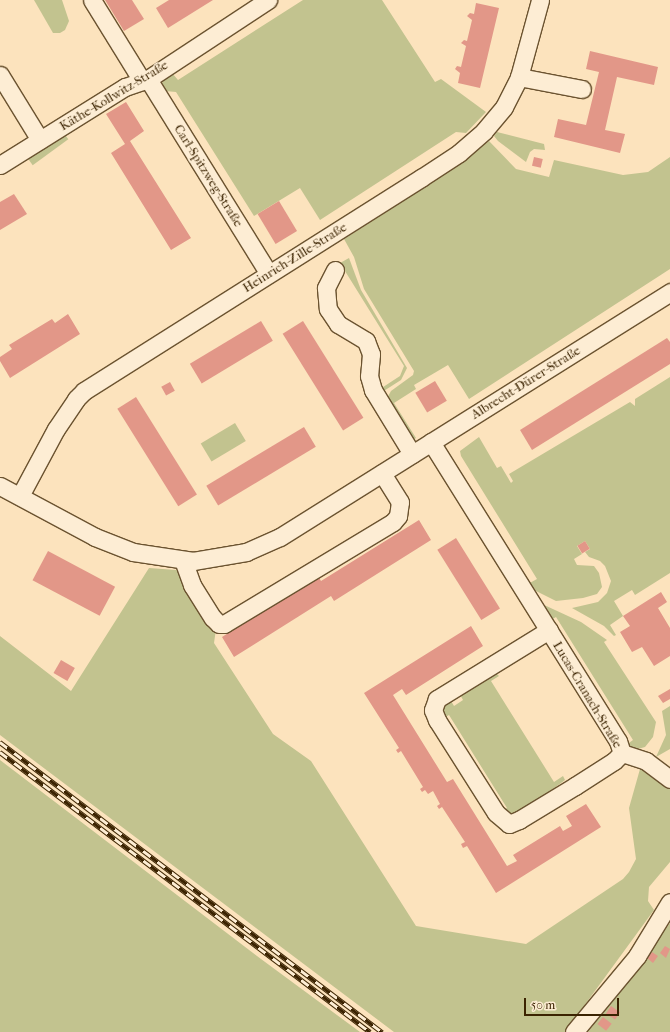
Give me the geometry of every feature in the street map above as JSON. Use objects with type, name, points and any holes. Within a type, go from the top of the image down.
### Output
[{"type":"street","name":"Carl-Spitzweg-Straße","points":[[92,0],[269,274]]},
{"type":"street","name":"Käthe-Kollwitz-Straße","points":[[0,165],[124,87],[145,80],[268,0]]},
{"type":"street","name":"Heinrich-Zille-Straße","points":[[20,496],[56,429],[76,399],[84,391],[463,150],[484,131],[504,107],[519,78],[540,0]]},
{"type":"street","points":[[0,75],[40,140]]},
{"type":"street","points":[[519,78],[582,89]]},
{"type":"street","points":[[335,270],[326,288],[328,309],[338,324],[366,341],[371,354],[370,376],[373,390],[412,454]]},
{"type":"street","name":"Albrecht-Dürer-Straße","points":[[0,486],[116,546],[150,556],[183,560],[227,557],[264,545],[382,473],[670,292]]},
{"type":"street","name":"Lucas-Cranach-Straße","points":[[431,442],[549,630],[618,741],[622,753],[614,761],[575,786],[519,820],[509,824],[496,813],[437,720],[433,710],[437,699],[549,630]]},
{"type":"street","points":[[183,560],[192,585],[213,618],[219,624],[224,624],[393,522],[398,516],[400,502],[382,473]]},
{"type":"street","points":[[622,753],[646,761],[670,779]]},
{"type":"street","points":[[574,1032],[637,956],[670,902]]},
{"type":"green space","points":[[34,0],[62,0],[69,21],[65,30],[60,33],[53,33]]},
{"type":"green space","points":[[303,0],[382,0],[435,82],[441,79],[486,112],[466,133],[456,132],[320,220],[300,188],[254,216],[176,92],[165,91],[162,83],[166,76],[172,73],[178,80]]},
{"type":"green space","points":[[63,132],[68,139],[33,165],[27,158]]},
{"type":"green space","points":[[497,132],[544,144],[545,150],[534,149],[530,152],[526,162],[498,141],[494,136]]},
{"type":"green space","points":[[489,141],[516,169],[549,177],[554,160],[623,175],[648,172],[670,157],[670,269],[469,399],[448,365],[414,385],[416,389],[394,403],[416,438],[410,442],[386,400],[391,391],[413,375],[414,371],[364,289],[354,257],[344,239],[458,166]]},
{"type":"green space","points":[[349,258],[361,290],[407,368],[401,380],[379,394],[377,391],[400,376],[404,366],[340,263]]},
{"type":"green space","points":[[670,377],[670,573],[635,595],[632,590],[614,601],[623,616],[610,625],[616,635],[614,636],[604,626],[572,608],[598,602],[607,593],[611,581],[605,566],[600,561],[589,557],[585,552],[590,549],[585,541],[577,546],[582,554],[574,559],[577,565],[594,566],[599,573],[602,587],[597,594],[583,598],[556,601],[528,587],[526,585],[537,579],[461,456],[460,451],[479,437],[497,468],[501,466],[511,483],[513,481],[509,474],[630,402],[635,406],[635,399]]},
{"type":"green space","points":[[235,423],[246,441],[212,462],[201,444]]},
{"type":"green space","points":[[149,568],[176,570],[182,574],[216,629],[214,643],[273,734],[311,761],[416,926],[526,944],[623,879],[629,872],[636,859],[629,808],[640,769],[644,767],[670,785],[670,862],[649,887],[648,901],[654,910],[565,1032],[394,1032],[0,735],[0,636],[71,691]]},
{"type":"green space","points":[[542,604],[581,622],[607,640],[604,642],[656,722],[653,737],[645,747],[634,750],[626,745],[633,740],[556,617],[549,621]]},
{"type":"green space","points":[[496,673],[499,676],[491,681],[554,782],[563,776],[565,780],[514,818],[500,812],[507,808],[449,715],[442,719],[440,715],[443,701],[448,696],[454,706],[463,700],[458,691]]},
{"type":"green space","points":[[670,706],[670,749],[656,757],[666,735],[662,711]]},
{"type":"green space","points":[[0,760],[261,959],[360,1032],[0,1032]]},
{"type":"green space","points":[[670,923],[670,1032],[588,1032]]},
{"type":"building","points":[[105,0],[132,0],[144,19],[124,31]]},
{"type":"building","points":[[169,0],[213,0],[168,28],[156,8]]},
{"type":"building","points":[[476,3],[499,8],[480,88],[458,83],[460,73],[455,69],[457,66],[461,67],[466,46],[461,43],[464,40],[467,41],[472,20],[467,16],[470,13],[474,14]]},
{"type":"building","points":[[590,51],[658,67],[654,85],[617,77],[605,130],[625,134],[620,153],[554,137],[558,119],[586,125],[599,72],[586,69]]},
{"type":"building","points":[[126,102],[144,131],[130,141],[191,238],[171,250],[111,153],[125,144],[106,114]]},
{"type":"building","points":[[534,157],[543,159],[541,168],[532,166]]},
{"type":"building","points":[[14,194],[27,214],[0,230],[0,202]]},
{"type":"building","points":[[279,201],[297,231],[276,244],[258,214]]},
{"type":"building","points":[[68,314],[80,334],[10,378],[0,361],[0,357],[12,349],[9,345],[52,319],[55,323]]},
{"type":"building","points":[[261,321],[273,341],[202,383],[190,364]]},
{"type":"building","points":[[303,321],[363,418],[343,430],[283,334]]},
{"type":"building","points":[[667,338],[670,342],[670,364],[532,450],[520,430]]},
{"type":"building","points":[[435,381],[447,401],[427,413],[415,393]]},
{"type":"building","points":[[170,382],[175,391],[166,396],[161,387]]},
{"type":"building","points":[[136,397],[197,495],[178,506],[117,409]]},
{"type":"building","points":[[304,427],[316,447],[218,505],[206,486]]},
{"type":"building","points":[[419,520],[431,540],[334,601],[331,596],[234,657],[222,637],[318,576],[321,581]]},
{"type":"building","points":[[456,538],[500,608],[481,620],[437,550]]},
{"type":"building","points":[[585,541],[590,549],[582,553],[577,546]]},
{"type":"building","points":[[48,551],[115,587],[100,616],[33,580]]},
{"type":"building","points":[[661,592],[667,602],[658,608],[670,628],[670,656],[654,666],[642,647],[632,652],[620,632],[630,626],[623,616]]},
{"type":"building","points":[[471,626],[483,646],[406,695],[402,689],[393,695],[447,782],[453,779],[507,866],[517,861],[513,855],[560,826],[563,831],[572,826],[566,816],[586,804],[601,827],[496,893],[467,846],[463,848],[461,844],[465,842],[442,807],[439,809],[437,806],[440,804],[433,791],[428,794],[425,790],[422,792],[420,789],[423,787],[401,751],[398,753],[396,750],[399,748],[364,693]]},
{"type":"building","points":[[61,660],[75,668],[67,681],[54,673]]},
{"type":"building","points":[[670,689],[670,699],[663,703],[658,696]]},
{"type":"building","points":[[665,946],[670,949],[666,958],[660,953]]},
{"type":"building","points":[[652,952],[658,956],[653,963],[647,958]]},
{"type":"building","points":[[611,1006],[620,1012],[615,1020],[606,1013]]},
{"type":"building","points":[[603,1017],[612,1024],[606,1031],[597,1024]]},
{"type":"railway","points":[[0,742],[382,1032]]},
{"type":"railway","points":[[0,752],[370,1032]]}]
